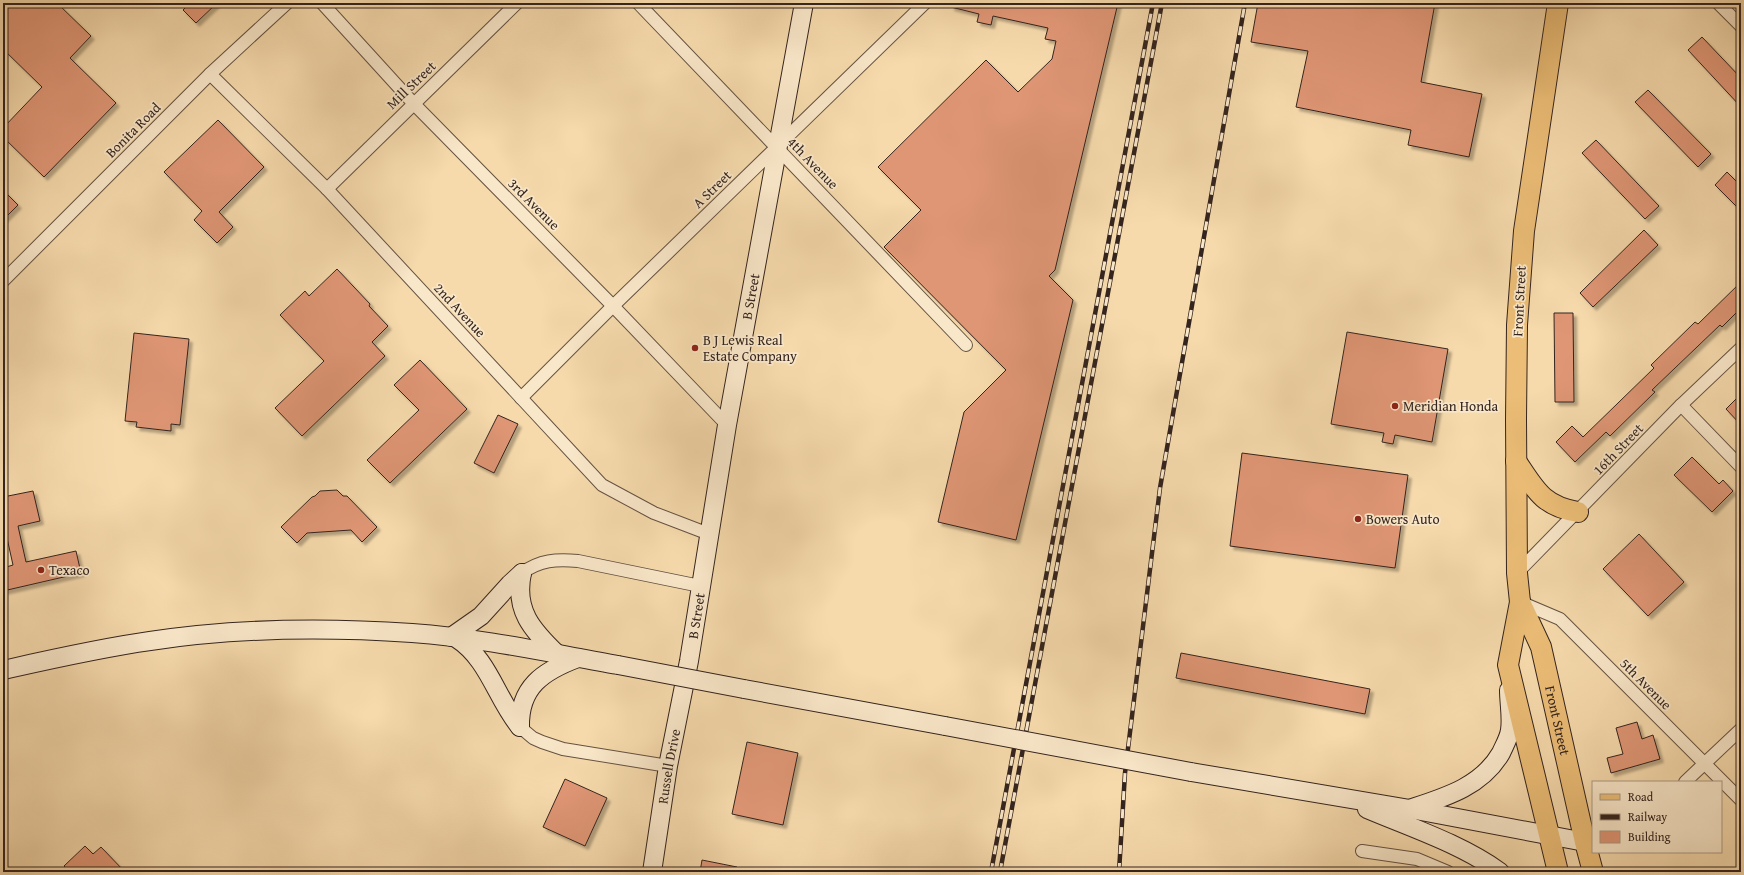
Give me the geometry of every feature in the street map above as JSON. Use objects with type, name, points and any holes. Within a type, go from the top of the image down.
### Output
[{"type":"main road","name":"B Street","points":[[689,661],[700,586],[728,424],[804,3]]},
{"type":"main road","name":"Front Street","points":[[1558,3],[1524,231],[1517,325],[1517,573],[1520,602],[1508,666],[1558,872]]},
{"type":"main road","points":[[1516,461],[1543,498],[1564,510],[1578,512]]},
{"type":"main road","points":[[453,638],[491,607],[510,584],[522,573]]},
{"type":"main road","points":[[522,573],[519,592],[521,606],[535,632],[557,654]]},
{"type":"main road","name":"Front Street","points":[[1520,602],[1541,647],[1589,842],[1593,872]]},
{"type":"main road","points":[[3,670],[73,654],[135,643],[221,633],[327,629],[412,633],[557,654],[1190,772],[1410,808],[1550,836],[1589,842]]},
{"type":"main road","points":[[453,638],[465,644],[475,653],[495,685],[509,714],[520,727]]},
{"type":"main road","points":[[520,727],[520,712],[528,690],[539,678],[549,671],[578,658]]},
{"type":"main road","name":"Russell Drive","points":[[652,872],[668,766],[689,661]]},
{"type":"main road","points":[[1410,808],[1449,796],[1465,787],[1489,770],[1498,758],[1510,730],[1508,666]]},
{"type":"main road","points":[[1343,798],[1459,847],[1486,862],[1500,872]]},
{"type":"street","name":"Bonita Road","points":[[3,280],[210,74],[287,3]]},
{"type":"street","name":"3rd Avenue","points":[[322,3],[414,104],[728,424]]},
{"type":"street","name":"Mill Street","points":[[327,189],[517,3]]},
{"type":"street","name":"4th Avenue","points":[[638,3],[966,345]]},
{"type":"street","name":"A Street","points":[[521,398],[613,306],[925,3]]},
{"type":"street","points":[[1720,4],[1741,26]]},
{"type":"street","name":"2nd Avenue","points":[[210,74],[327,189],[602,485],[654,514],[709,534]]},
{"type":"street","name":"16th Street","points":[[1517,573],[1681,405],[1741,348]]},
{"type":"street","points":[[1681,405],[1741,467]]},
{"type":"street","points":[[522,573],[532,566],[546,560],[561,559],[578,561],[700,586]]},
{"type":"street","name":"5th Avenue","points":[[1520,602],[1560,619],[1721,781]]},
{"type":"street","points":[[520,727],[533,738],[563,749],[668,766]]},
{"type":"street","points":[[1685,781],[1741,729]]},
{"type":"street","name":"5th Avenue","points":[[1722,782],[1741,800]]},
{"type":"street","points":[[1362,851],[1418,859],[1448,872]]},
{"type":"building","points":[[3,3],[57,3],[91,36],[70,58],[116,103],[44,177],[3,137],[3,128],[42,87],[3,49]]},
{"type":"building","points":[[190,3],[217,3],[196,23],[183,10]]},
{"type":"building","points":[[952,3],[1118,3],[1055,270],[1049,276],[1073,300],[1016,540],[938,522],[964,412],[1006,370],[884,247],[921,210],[878,167],[986,60],[1018,92],[1052,59],[1056,41],[1045,39],[1048,28],[993,16],[991,25],[977,22],[979,14],[951,7]]},
{"type":"building","points":[[1258,3],[1435,3],[1421,82],[1482,94],[1469,157],[1408,145],[1411,130],[1296,107],[1308,51],[1251,42]]},
{"type":"building","points":[[1702,37],[1741,78],[1741,107],[1688,50]]},
{"type":"building","points":[[1648,90],[1711,154],[1698,167],[1635,102]]},
{"type":"building","points":[[218,120],[264,167],[219,212],[233,227],[217,243],[194,220],[202,211],[164,172]]},
{"type":"building","points":[[1596,140],[1659,206],[1645,219],[1582,153]]},
{"type":"building","points":[[1727,172],[1741,186],[1741,211],[1715,185]]},
{"type":"building","points":[[3,190],[18,205],[3,220]]},
{"type":"building","points":[[1644,230],[1658,245],[1593,307],[1580,293]]},
{"type":"building","points":[[337,269],[370,304],[369,306],[388,326],[372,342],[385,356],[302,436],[275,408],[324,361],[280,315],[305,291],[309,296]]},
{"type":"building","points":[[1741,282],[1741,308],[1722,327],[1720,325],[1652,390],[1655,392],[1610,436],[1606,432],[1575,462],[1556,442],[1572,426],[1583,437],[1654,368],[1651,365],[1695,322],[1698,324]]},
{"type":"building","points":[[1554,313],[1573,313],[1574,402],[1555,402]]},
{"type":"building","points":[[1347,332],[1448,349],[1432,442],[1395,435],[1393,444],[1382,442],[1384,433],[1331,424]]},
{"type":"building","points":[[134,333],[189,339],[180,425],[171,424],[171,431],[136,427],[137,422],[125,421]]},
{"type":"building","points":[[420,360],[467,409],[390,483],[367,460],[419,410],[394,385]]},
{"type":"building","points":[[1741,394],[1741,425],[1726,409]]},
{"type":"building","points":[[498,415],[518,424],[494,473],[474,463]]},
{"type":"building","points":[[1242,453],[1408,475],[1395,568],[1230,546]]},
{"type":"building","points":[[1692,457],[1719,484],[1723,480],[1733,491],[1712,512],[1674,475]]},
{"type":"building","points":[[337,490],[343,496],[347,496],[377,527],[362,542],[351,530],[307,533],[297,543],[281,527],[320,491]]},
{"type":"building","points":[[33,491],[40,521],[18,526],[26,562],[76,551],[81,573],[3,591],[3,568],[13,565],[5,529],[3,530],[3,497]]},
{"type":"building","points":[[1639,534],[1684,582],[1648,616],[1603,569]]},
{"type":"building","points":[[1181,653],[1370,689],[1365,714],[1176,678]]},
{"type":"building","points":[[1637,722],[1642,739],[1653,735],[1660,759],[1611,773],[1607,758],[1623,754],[1616,728]]},
{"type":"building","points":[[747,742],[798,753],[783,825],[732,814]]},
{"type":"building","points":[[565,779],[607,798],[585,846],[543,827]]},
{"type":"building","points":[[85,846],[93,854],[101,847],[125,872],[70,872],[64,866]]},
{"type":"building","points":[[702,860],[737,867],[737,872],[700,872]]},
{"type":"railway","points":[[991,872],[1153,3]]},
{"type":"railway","points":[[1000,872],[1162,3]]},
{"type":"railway","points":[[1119,872],[1125,773],[1160,488],[1245,3]]},
{"type":"place","name":"B J Lewis Real Estate Company","points":[[695,348]]},
{"type":"place","name":"Meridian Honda","points":[[1395,406]]},
{"type":"place","name":"Bowers Auto","points":[[1358,519]]},
{"type":"place","name":"Texaco","points":[[41,570]]}]
